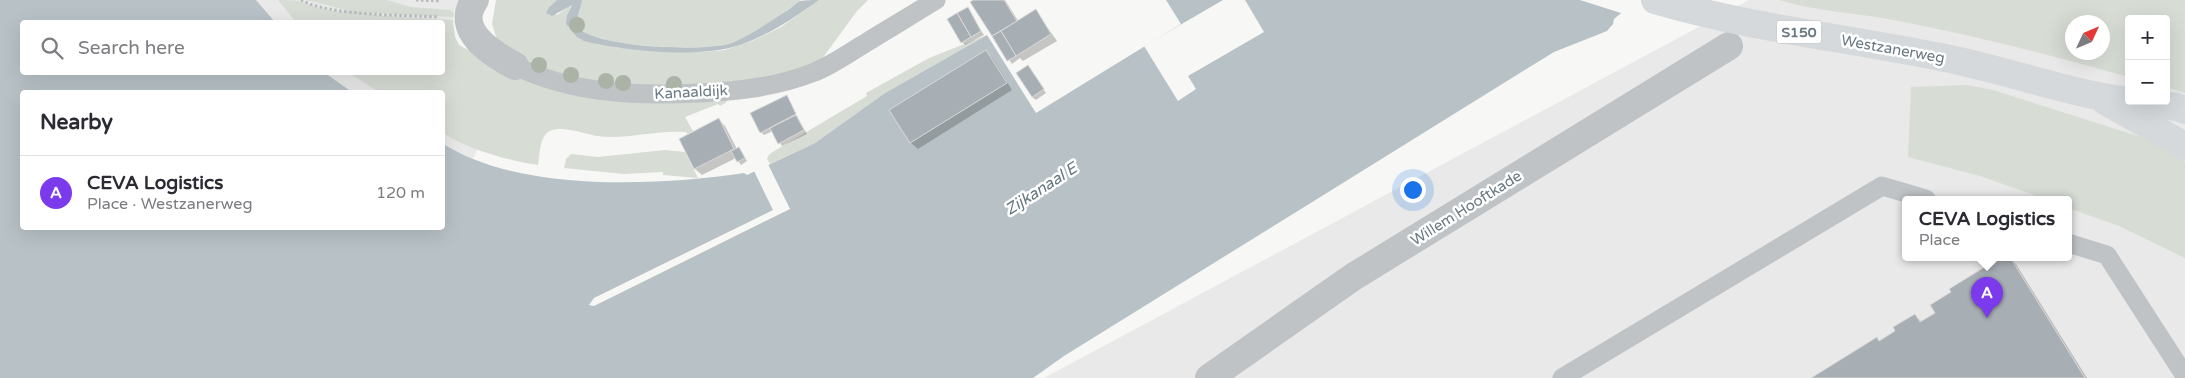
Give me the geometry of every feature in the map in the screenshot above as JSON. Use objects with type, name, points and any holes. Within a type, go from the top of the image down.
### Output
[{"type":"main road","name":"Westzanerweg","points":[[1655,0],[1731,20],[1943,57],[2100,98],[2125,100]]},
{"type":"main road","name":"Westzanerweg","points":[[2100,98],[2185,146]]},
{"type":"main road","name":"Westzanerweg","points":[[2161,105],[2185,110]]},
{"type":"street","name":"Kanaaldijk","points":[[472,7],[474,36],[480,43],[515,66]]},
{"type":"street","name":"Willem Hooftkade","points":[[1209,378],[1353,277],[1729,46]]},
{"type":"lane","name":"Kanaaldijk","points":[[515,66],[547,79],[580,88],[621,94],[654,95],[755,88],[792,80],[829,66],[936,0]]},
{"type":"lane","points":[[1562,378],[1882,186],[1916,196]]},
{"type":"lane","points":[[2072,244],[2107,255],[2185,376]]},
{"type":"path","points":[[301,0],[312,5],[335,10],[472,7]]},
{"type":"shaded area","points":[[256,0],[460,0],[452,24],[456,41],[464,49],[511,73],[473,159],[445,145],[445,90],[349,90],[328,75],[445,75],[445,20],[273,20]]},
{"type":"shaded area","points":[[278,0],[298,1],[336,11],[350,11],[306,0],[387,0],[411,7],[451,10],[454,14],[453,17],[358,12],[383,16],[453,20],[455,37],[459,45],[511,73],[725,98],[727,102],[685,117],[693,131],[687,134],[686,132],[663,132],[608,137],[565,129],[553,130],[548,132],[543,139],[538,165],[489,154],[445,134],[445,90],[376,90],[352,75],[445,75],[445,20],[294,20]]},
{"type":"shaded area","points":[[496,0],[557,0],[549,7],[557,15],[572,4],[567,15],[569,28],[614,47],[705,52],[725,50],[752,41],[781,27],[819,0],[868,0],[857,11],[822,59],[810,66],[754,81],[690,87],[600,85],[529,65],[498,43],[492,24]]},
{"type":"shaded area","points":[[801,0],[767,24],[730,44],[673,47],[623,43],[601,39],[585,33],[576,25],[580,1]]},
{"type":"shaded area","points":[[1749,0],[2185,0],[2185,378],[1044,378]]},
{"type":"shaded area","points":[[1779,0],[2185,0],[2185,93],[2170,88],[2170,15],[2125,15],[2125,76],[2065,60],[2110,60],[2110,15],[2065,15],[2065,60],[1957,33],[1884,18],[1824,10]]},
{"type":"shaded area","points":[[987,35],[885,93],[815,143],[770,164],[767,159],[771,153],[867,96],[866,93],[929,58]]},
{"type":"shaded area","points":[[1967,85],[1993,90],[2144,138],[2185,161],[2185,258],[2119,226],[2072,209],[2072,196],[2037,196],[1980,176],[1908,157],[1911,87]]},
{"type":"shaded area","points":[[665,150],[685,152],[698,178],[663,175],[663,172],[623,174],[564,168],[566,159],[571,154],[598,157]]},
{"type":"water","name":"Zijkanaal E","points":[[0,0],[256,0],[273,20],[20,20],[20,75],[328,75],[349,90],[20,90],[20,230],[445,230],[445,145],[473,159],[503,169],[536,176],[571,180],[643,182],[744,173],[747,175],[815,143],[885,93],[987,35],[1036,113],[1181,24],[1166,0],[1637,0],[1614,19],[1613,24],[1607,31],[1554,52],[1064,356],[1033,378],[0,378]]},
{"type":"water","points":[[557,0],[582,0],[576,25],[585,33],[602,39],[649,46],[699,47],[732,43],[754,32],[800,1],[819,0],[781,26],[751,41],[723,49],[683,53],[620,48],[584,41],[577,37],[566,24],[567,15],[572,5],[552,16],[546,13],[549,7]]},
{"type":"pier","points":[[1223,0],[1245,0],[1264,32],[1188,76],[1196,89],[1178,101],[1144,46]]},
{"type":"pier","points":[[1580,0],[1639,0],[1624,14]]},
{"type":"pier","points":[[767,162],[790,209],[594,306],[589,305],[594,298],[773,210],[753,169]]},
{"type":"building","points":[[973,0],[1004,0],[1017,21],[992,36],[970,2]]},
{"type":"building","points":[[968,7],[981,31],[971,37],[957,13]]},
{"type":"building","points":[[1036,9],[1051,34],[1016,56],[1001,31]]},
{"type":"building","points":[[957,13],[971,37],[961,43],[947,19]]},
{"type":"building","points":[[1001,31],[1016,56],[1007,61],[992,36]]},
{"type":"building","points":[[986,50],[1007,83],[910,143],[889,110]]},
{"type":"building","points":[[1028,65],[1044,89],[1032,97],[1016,73]]},
{"type":"building","points":[[787,95],[796,114],[760,133],[750,113]]},
{"type":"building","points":[[796,115],[804,130],[778,144],[770,128]]},
{"type":"building","points":[[719,118],[734,149],[694,169],[679,139]]},
{"type":"building","points":[[739,147],[745,158],[737,162],[731,151]]},
{"type":"building","points":[[1994,261],[2012,261],[2085,378],[1811,378],[1877,337],[1879,341],[1895,331],[1893,327],[1915,314],[1920,322],[1935,313],[1930,305],[1951,292],[1949,289]]},
{"type":"place","name":"CEVA Logistics","points":[[1987,318]]}]
